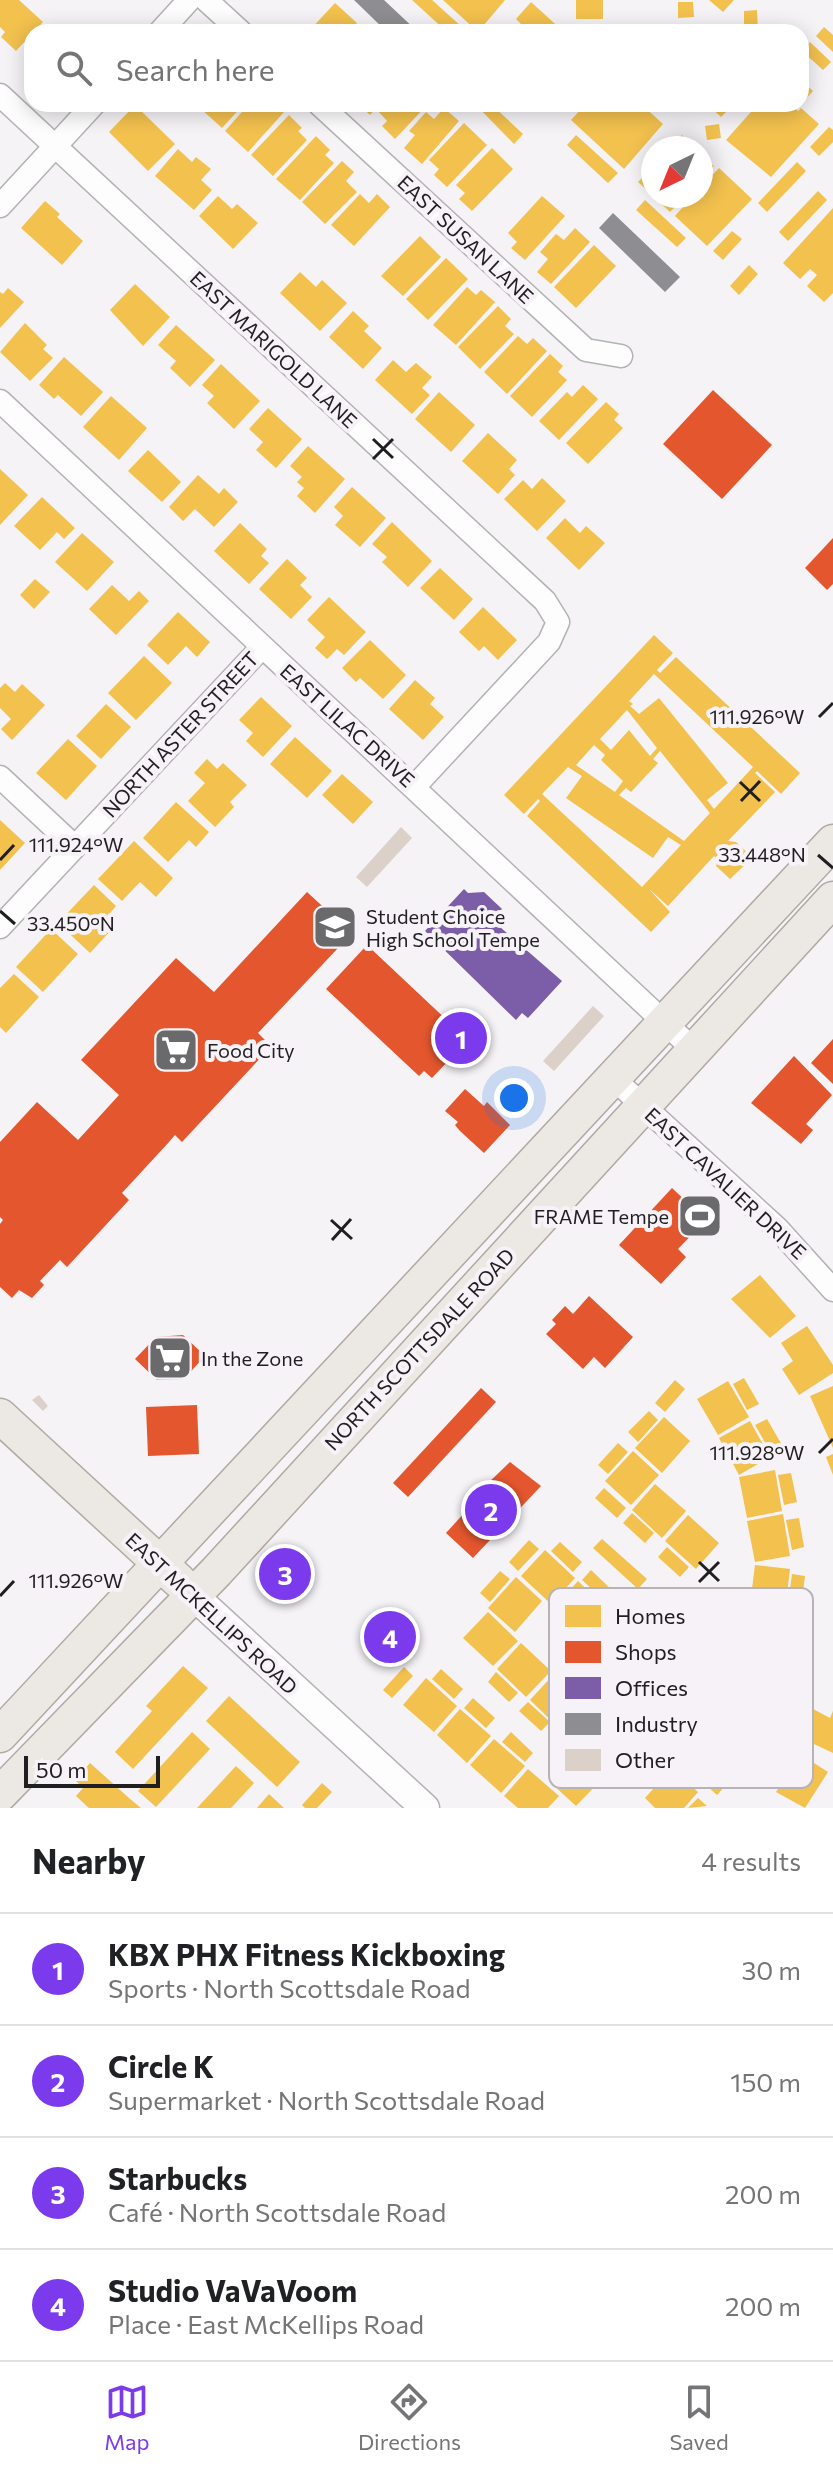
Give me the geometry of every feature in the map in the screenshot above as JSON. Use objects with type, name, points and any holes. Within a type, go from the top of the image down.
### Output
[{"type":"main road","name":"NORTH SCOTTSDALE ROAD","points":[[0,1735],[615,1080],[833,842]]},
{"type":"main road","name":"NORTH SCOTTSDALE ROAD","points":[[0,1794],[193,1595],[833,899]]},
{"type":"main road","name":"EAST MCKELLIPS ROAD","points":[[0,1416],[193,1595]]},
{"type":"street","points":[[167,24],[189,0]]},
{"type":"street","points":[[206,0],[232,24]]},
{"type":"street","name":"EAST MARIGOLD LANE","points":[[0,95],[545,601],[558,622],[549,642],[415,786]]},
{"type":"street","points":[[0,206],[87,112]]},
{"type":"street","name":"EAST SUSAN LANE","points":[[328,112],[586,350],[621,356]]},
{"type":"street","name":"EAST LILAC DRIVE","points":[[0,401],[694,1050]]},
{"type":"street","name":"NORTH ASTER STREET","points":[[0,927],[262,647]]},
{"type":"street","points":[[0,777],[74,846]]},
{"type":"street","name":"EAST CAVALIER DRIVE","points":[[615,1080],[778,1229],[833,1290]]},
{"type":"street","name":"EAST MCKELLIPS ROAD","points":[[193,1595],[425,1808]]},
{"type":"building: Homes","points":[[0,0],[19,0],[43,22],[24,24],[24,42],[16,51],[1,37],[5,32],[0,27]]},
{"type":"building: Homes","points":[[412,0],[432,0],[459,24],[438,24]]},
{"type":"building: Homes","points":[[443,0],[505,0],[485,24],[469,24]]},
{"type":"building: Homes","points":[[576,0],[603,0],[603,19],[576,19]]},
{"type":"building: Homes","points":[[709,0],[734,0],[723,12]]},
{"type":"building: Homes","points":[[531,2],[555,24],[521,24],[516,19]]},
{"type":"building: Homes","points":[[678,2],[693,2],[694,17],[678,18]]},
{"type":"building: Homes","points":[[335,3],[357,23],[356,24],[315,24]]},
{"type":"building: Homes","points":[[757,10],[758,24],[744,24],[744,11]]},
{"type":"building: Homes","points":[[824,27],[833,35],[833,52],[816,36]]},
{"type":"building: Homes","points":[[809,43],[831,62],[823,70],[809,57]]},
{"type":"building: Homes","points":[[128,112],[142,112],[175,144],[148,171],[109,132]]},
{"type":"building: Homes","points":[[204,112],[237,112],[222,128]]},
{"type":"building: Homes","points":[[242,112],[284,112],[248,152],[225,131]]},
{"type":"building: Homes","points":[[379,112],[420,112],[395,139],[382,126],[387,121]]},
{"type":"building: Homes","points":[[426,112],[434,119],[440,112],[449,112],[459,121],[422,164],[404,148],[415,135],[409,131]]},
{"type":"building: Homes","points":[[483,112],[500,112],[523,134],[514,144]]},
{"type":"building: Homes","points":[[578,112],[650,112],[663,124],[653,136],[641,136],[641,149],[624,169],[571,120]]},
{"type":"building: Homes","points":[[751,112],[806,112],[819,124],[771,177],[726,140]]},
{"type":"building: Homes","points":[[289,115],[302,128],[298,131],[307,140],[273,176],[251,155]]},
{"type":"building: Homes","points":[[464,123],[487,145],[447,187],[434,175],[439,169],[429,160]]},
{"type":"building: Homes","points":[[719,124],[721,138],[706,136],[705,126]]},
{"type":"building: Homes","points":[[829,127],[833,130],[833,142],[819,156],[810,147]]},
{"type":"building: Homes","points":[[576,135],[618,173],[608,183],[567,145]]},
{"type":"building: Homes","points":[[316,136],[330,150],[325,155],[334,163],[300,200],[276,179]]},
{"type":"building: Homes","points":[[492,148],[513,169],[472,211],[459,199],[465,193],[456,185]]},
{"type":"building: Homes","points":[[178,149],[192,162],[196,157],[211,169],[201,180],[212,190],[194,210],[155,176]]},
{"type":"building: Homes","points":[[342,161],[354,172],[346,181],[357,192],[325,224],[302,202]]},
{"type":"building: Homes","points":[[797,162],[806,171],[767,212],[758,203]]},
{"type":"building: Homes","points":[[719,168],[752,199],[707,246],[675,216],[682,208],[713,208],[713,174]]},
{"type":"building: Homes","points":[[818,191],[827,200],[788,241],[779,232]]},
{"type":"building: Homes","points":[[360,194],[369,203],[377,194],[390,207],[354,246],[331,225]]},
{"type":"building: Homes","points":[[218,196],[232,209],[237,204],[258,223],[233,249],[199,216]]},
{"type":"building: Homes","points":[[542,196],[565,216],[525,260],[511,248],[517,242],[508,233]]},
{"type":"building: Homes","points":[[45,201],[83,241],[62,265],[21,228]]},
{"type":"building: Homes","points":[[641,204],[641,208],[654,208],[686,238],[677,247],[636,210]]},
{"type":"building: Homes","points":[[833,208],[833,293],[824,302],[807,286],[817,275],[810,269],[800,279],[783,263]]},
{"type":"building: Homes","points":[[575,228],[590,242],[551,284],[537,272],[548,259],[540,252],[556,234],[564,240]]},
{"type":"building: Homes","points":[[732,231],[742,239],[723,260],[713,251]]},
{"type":"building: Homes","points":[[420,236],[441,257],[403,296],[381,276]]},
{"type":"building: Homes","points":[[594,245],[616,266],[576,308],[554,287]]},
{"type":"building: Homes","points":[[446,258],[468,279],[428,320],[406,299]]},
{"type":"building: Homes","points":[[749,265],[758,274],[739,295],[730,286]]},
{"type":"building: Homes","points":[[300,272],[316,287],[322,280],[347,303],[320,331],[280,293]]},
{"type":"building: Homes","points":[[135,284],[170,317],[143,346],[110,310]]},
{"type":"building: Homes","points":[[467,287],[476,295],[481,290],[495,302],[456,345],[433,325]]},
{"type":"building: Homes","points":[[8,288],[24,302],[0,328],[0,292],[3,294]]},
{"type":"building: Homes","points":[[498,306],[511,319],[505,326],[514,334],[480,369],[458,347]]},
{"type":"building: Homes","points":[[353,311],[369,326],[364,331],[382,348],[363,369],[329,337]]},
{"type":"building: Homes","points":[[25,323],[47,345],[43,349],[53,358],[30,381],[0,352]]},
{"type":"building: Homes","points":[[176,325],[215,360],[190,387],[170,368],[176,361],[158,345]]},
{"type":"building: Homes","points":[[518,336],[527,344],[533,338],[547,351],[507,394],[484,372]]},
{"type":"building: Homes","points":[[550,354],[563,366],[558,372],[567,380],[532,417],[510,396]]},
{"type":"building: Homes","points":[[64,357],[103,392],[81,416],[58,395],[54,399],[39,385]]},
{"type":"building: Homes","points":[[393,360],[406,372],[416,363],[432,377],[422,388],[430,395],[412,414],[375,380]]},
{"type":"building: Homes","points":[[221,364],[260,401],[234,429],[207,403],[214,396],[202,385]]},
{"type":"building: Homes","points":[[583,385],[598,399],[559,440],[539,421],[567,392],[572,397]]},
{"type":"building: Homes","points":[[439,392],[475,425],[451,452],[415,419]]},
{"type":"building: Homes","points":[[111,396],[147,428],[119,460],[83,427]]},
{"type":"building: Homes","points":[[606,402],[619,414],[614,420],[623,428],[588,464],[566,443]]},
{"type":"building: Homes","points":[[268,408],[302,439],[276,468],[256,450],[263,442],[249,429]]},
{"type":"building: Homes","points":[[488,433],[517,460],[509,469],[515,475],[498,494],[462,461]]},
{"type":"building: Homes","points":[[308,446],[345,479],[315,513],[297,496],[304,488],[297,482],[302,477],[290,466]]},
{"type":"building: Homes","points":[[148,450],[181,482],[162,502],[128,471]]},
{"type":"building: Homes","points":[[0,469],[28,495],[0,525]]},
{"type":"building: Homes","points":[[198,475],[219,494],[224,488],[238,502],[214,527],[195,509],[183,521],[169,507]]},
{"type":"building: Homes","points":[[542,478],[566,501],[537,531],[504,499],[523,480],[532,489]]},
{"type":"building: Homes","points":[[352,487],[386,518],[360,547],[335,525],[343,516],[334,507]]},
{"type":"building: Homes","points":[[42,497],[75,528],[64,539],[57,532],[40,550],[14,526]]},
{"type":"building: Homes","points":[[565,518],[580,533],[586,526],[605,543],[579,570],[546,538]]},
{"type":"building: Homes","points":[[392,522],[432,561],[408,587],[382,562],[387,557],[372,544]]},
{"type":"building: Homes","points":[[240,523],[267,549],[261,556],[269,563],[249,584],[214,551]]},
{"type":"building: Homes","points":[[82,533],[114,562],[87,591],[55,562]]},
{"type":"building: Homes","points":[[287,559],[307,578],[300,585],[312,597],[291,619],[259,589]]},
{"type":"building: Homes","points":[[440,568],[473,599],[454,620],[420,588]]},
{"type":"building: Homes","points":[[35,579],[50,592],[34,609],[20,595]]},
{"type":"building: Homes","points":[[112,585],[129,601],[139,591],[149,601],[116,635],[89,609]]},
{"type":"building: Homes","points":[[329,597],[366,632],[344,655],[337,649],[327,659],[315,648],[325,637],[307,620]]},
{"type":"building: Homes","points":[[483,607],[517,640],[498,660],[484,646],[479,651],[459,632]]},
{"type":"building: Homes","points":[[178,612],[210,642],[197,657],[186,646],[168,665],[147,645]]},
{"type":"building: Homes","points":[[654,635],[673,653],[657,670],[660,673],[676,657],[800,773],[781,794],[757,771],[755,773],[775,792],[728,841],[736,842],[750,855],[750,860],[730,879],[716,866],[718,860],[714,856],[668,906],[648,888],[670,912],[651,932],[527,816],[540,801],[538,799],[524,814],[504,795]],"holes":[[[654,674],[753,767],[714,809],[707,800],[728,783],[659,698],[639,714],[629,701]],[[627,710],[657,748],[650,756],[629,730],[611,750],[600,739]],[[594,745],[605,755],[601,760],[623,781],[615,792],[576,765]],[[660,751],[710,813],[684,841],[619,795],[626,788],[631,792],[658,763],[653,759]],[[568,767],[582,776],[566,798],[653,858],[668,837],[681,845],[642,887],[542,794]]]},
{"type":"building: Homes","points":[[370,640],[406,675],[383,699],[360,678],[356,682],[342,668]]},
{"type":"building: Homes","points":[[144,656],[172,683],[136,720],[108,693]]},
{"type":"building: Homes","points":[[415,680],[435,698],[430,704],[444,717],[423,740],[389,709]]},
{"type":"building: Homes","points":[[5,683],[15,692],[22,684],[45,705],[12,740],[1,729],[11,719],[0,708],[0,688]]},
{"type":"building: Homes","points":[[261,697],[292,726],[263,757],[246,741],[253,733],[239,720]]},
{"type":"building: Homes","points":[[106,704],[131,727],[101,759],[76,736]]},
{"type":"building: Homes","points":[[295,737],[332,771],[307,798],[270,764]]},
{"type":"building: Homes","points":[[68,739],[97,766],[66,800],[36,773]]},
{"type":"building: Homes","points":[[207,759],[217,769],[223,763],[247,785],[230,802],[234,807],[215,827],[188,801],[205,783],[194,773]]},
{"type":"building: Homes","points":[[342,774],[373,802],[353,824],[322,795]]},
{"type":"building: Homes","points":[[176,802],[209,832],[196,847],[189,840],[168,862],[143,838]]},
{"type":"building: Homes","points":[[0,820],[25,843],[0,870]]},
{"type":"building: Homes","points":[[134,841],[173,878],[156,897],[140,882],[122,901],[98,879]]},
{"type":"building: Homes","points":[[94,885],[116,906],[105,919],[114,927],[90,953],[58,923]]},
{"type":"building: Homes","points":[[51,929],[78,954],[43,992],[16,967]]},
{"type":"building: Homes","points":[[14,974],[39,997],[6,1033],[0,1027],[0,988]]},
{"type":"building: Homes","points":[[760,1275],[796,1316],[770,1338],[731,1299]]},
{"type":"building: Homes","points":[[807,1326],[833,1365],[833,1373],[799,1395],[782,1369],[793,1361],[781,1343]]},
{"type":"building: Homes","points":[[744,1378],[759,1404],[747,1410],[733,1384]]},
{"type":"building: Homes","points":[[675,1380],[685,1389],[665,1412],[655,1403]]},
{"type":"building: Homes","points":[[728,1381],[749,1417],[718,1435],[697,1399]]},
{"type":"building: Homes","points":[[833,1386],[833,1448],[810,1396]]},
{"type":"building: Homes","points":[[649,1411],[658,1420],[638,1442],[628,1432]]},
{"type":"building: Homes","points":[[664,1417],[690,1441],[662,1473],[635,1448]]},
{"type":"building: Homes","points":[[767,1419],[782,1445],[770,1451],[755,1425]]},
{"type":"building: Homes","points":[[750,1421],[770,1457],[739,1475],[719,1438]]},
{"type":"building: Homes","points":[[618,1443],[628,1452],[608,1474],[598,1465]]},
{"type":"building: Homes","points":[[633,1451],[659,1475],[631,1505],[605,1481]]},
{"type":"building: Homes","points":[[833,1454],[833,1475],[826,1457]]},
{"type":"building: Homes","points":[[775,1470],[782,1511],[747,1518],[739,1477]]},
{"type":"building: Homes","points":[[791,1473],[797,1502],[784,1505],[778,1475]]},
{"type":"building: Homes","points":[[655,1484],[686,1511],[662,1538],[632,1510]]},
{"type":"building: Homes","points":[[604,1488],[626,1508],[617,1518],[595,1498]]},
{"type":"building: Homes","points":[[632,1513],[654,1533],[645,1543],[623,1523]]},
{"type":"building: Homes","points":[[783,1514],[790,1556],[755,1562],[747,1521]]},
{"type":"building: Homes","points":[[688,1515],[719,1543],[696,1569],[665,1541]]},
{"type":"building: Homes","points":[[799,1518],[804,1547],[792,1550],[786,1520]]},
{"type":"building: Homes","points":[[602,1539],[647,1579],[637,1588],[593,1548]]},
{"type":"building: Homes","points":[[529,1540],[539,1549],[518,1571],[509,1562]]},
{"type":"building: Homes","points":[[560,1542],[582,1562],[573,1572],[551,1551]]},
{"type":"building: Homes","points":[[667,1547],[689,1567],[680,1577],[658,1557]]},
{"type":"building: Homes","points":[[545,1550],[575,1578],[566,1588],[549,1588],[549,1602],[521,1576]]},
{"type":"building: Homes","points":[[755,1565],[790,1569],[788,1588],[752,1588]]},
{"type":"building: Homes","points":[[591,1570],[610,1588],[591,1588],[582,1580]]},
{"type":"building: Homes","points":[[500,1571],[510,1579],[490,1602],[480,1593]]},
{"type":"building: Homes","points":[[792,1574],[805,1576],[803,1588],[790,1588]]},
{"type":"building: Homes","points":[[516,1577],[542,1601],[515,1632],[488,1608]]},
{"type":"building: Homes","points":[[578,1581],[585,1588],[572,1588]]},
{"type":"building: Homes","points":[[392,1612],[414,1633],[388,1661],[365,1640]]},
{"type":"building: Homes","points":[[488,1612],[518,1641],[493,1666],[463,1638]]},
{"type":"building: Homes","points":[[521,1643],[549,1669],[549,1673],[526,1697],[497,1669]]},
{"type":"building: Homes","points":[[183,1666],[208,1688],[133,1769],[115,1752],[152,1711],[146,1706]]},
{"type":"building: Homes","points":[[404,1667],[413,1676],[392,1698],[383,1690]]},
{"type":"building: Homes","points":[[441,1669],[463,1689],[454,1699],[432,1679]]},
{"type":"building: Homes","points":[[496,1672],[518,1693],[509,1702],[488,1682]]},
{"type":"building: Homes","points":[[426,1678],[457,1706],[434,1732],[403,1705]]},
{"type":"building: Homes","points":[[549,1679],[549,1718],[530,1700]]},
{"type":"building: Homes","points":[[229,1696],[300,1762],[277,1787],[206,1721]]},
{"type":"building: Homes","points":[[473,1698],[495,1718],[486,1728],[464,1708]]},
{"type":"building: Homes","points":[[528,1702],[549,1723],[541,1731],[519,1711]]},
{"type":"building: Homes","points":[[460,1709],[491,1736],[467,1763],[437,1735]]},
{"type":"building: Homes","points":[[813,1709],[830,1718],[833,1711],[833,1753],[813,1744]]},
{"type":"building: Homes","points":[[192,1732],[210,1749],[156,1807],[138,1791]]},
{"type":"building: Homes","points":[[511,1732],[533,1753],[525,1762],[502,1742]]},
{"type":"building: Homes","points":[[494,1739],[525,1766],[501,1793],[470,1765]]},
{"type":"building: Homes","points":[[813,1762],[828,1772],[805,1808],[776,1792],[779,1788],[813,1788]]},
{"type":"building: Homes","points":[[90,1763],[141,1808],[89,1808],[76,1796],[83,1788],[75,1780]]},
{"type":"building: Homes","points":[[236,1766],[254,1783],[231,1808],[197,1808]]},
{"type":"building: Homes","points":[[528,1769],[559,1796],[548,1808],[518,1808],[504,1796]]},
{"type":"building: Homes","points":[[322,1783],[332,1792],[317,1808],[305,1808],[302,1805]]},
{"type":"building: Homes","points":[[556,1788],[593,1788],[576,1806]]},
{"type":"building: Homes","points":[[654,1788],[694,1788],[698,1792],[684,1808],[655,1808],[645,1798]]},
{"type":"building: Homes","points":[[709,1788],[723,1788],[717,1795]]},
{"type":"building: Homes","points":[[269,1794],[284,1808],[257,1808]]},
{"type":"building: Homes","points":[[698,1798],[707,1806],[688,1808]]},
{"type":"building: Shops","points":[[713,390],[772,445],[722,499],[663,444]]},
{"type":"building: Shops","points":[[833,538],[833,584],[827,590],[805,568]]},
{"type":"building: Shops","points":[[307,892],[344,926],[331,940],[339,947],[258,1033],[265,1040],[258,1047],[265,1053],[182,1142],[175,1135],[122,1193],[129,1200],[67,1267],[60,1260],[40,1281],[44,1285],[32,1298],[19,1290],[12,1298],[0,1287],[0,1224],[3,1220],[0,1217],[0,1142],[37,1102],[78,1140],[119,1095],[81,1060],[176,958],[214,992]]},
{"type":"building: Shops","points":[[367,945],[468,1040],[432,1078],[424,1071],[419,1076],[326,989]]},
{"type":"building: Shops","points":[[833,1039],[833,1084],[811,1063]]},
{"type":"building: Shops","points":[[794,1056],[832,1095],[806,1124],[813,1130],[801,1144],[751,1103]]},
{"type":"building: Shops","points":[[465,1089],[484,1106],[487,1102],[510,1125],[484,1153],[460,1131],[455,1125],[458,1122],[445,1111]]},
{"type":"building: Shops","points":[[672,1188],[706,1220],[678,1249],[686,1257],[661,1284],[619,1245]]},
{"type":"building: Shops","points":[[589,1296],[633,1337],[605,1368],[594,1357],[583,1369],[546,1334],[556,1324],[552,1320],[565,1306],[573,1314]]},
{"type":"building: Shops","name":"In the Zone","points":[[183,1335],[205,1356],[184,1379],[157,1380],[135,1359],[156,1337]]},
{"type":"building: Shops","points":[[481,1388],[496,1402],[408,1497],[393,1483]]},
{"type":"building: Shops","name":"In the Zone","points":[[197,1405],[199,1454],[148,1456],[146,1407]]},
{"type":"building: Shops","points":[[510,1462],[541,1486],[473,1558],[446,1533],[466,1511],[462,1508]]},
{"type":"building: Shops","points":[[294,1547],[311,1562],[274,1601],[258,1586]]},
{"type":"building: Offices","points":[[464,889],[468,893],[484,892],[502,909],[492,920],[562,981],[528,1018],[522,1013],[516,1020],[425,931]]},
{"type":"building: Industry","points":[[354,0],[384,0],[410,24],[379,24]]},
{"type":"building: Industry","points":[[613,213],[680,277],[665,292],[599,228]]},
{"type":"building: Other","points":[[401,827],[412,838],[367,887],[356,877]]},
{"type":"building: Other","points":[[593,1006],[604,1016],[554,1071],[543,1061]]},
{"type":"building: Other","points":[[39,1395],[48,1406],[43,1411],[32,1400]]},
{"type":"place","name":"Student Choice High School Tempe","points":[[335,927]]},
{"type":"place","name":"KBX PHX Fitness Kickboxing","points":[[461,1038]]},
{"type":"place","name":"Food City","points":[[176,1050]]},
{"type":"place","name":"FRAME Tempe","points":[[700,1216]]},
{"type":"place","name":"In the Zone","points":[[170,1358]]},
{"type":"place","name":"Circle K","points":[[491,1510]]},
{"type":"place","name":"Starbucks","points":[[285,1574]]},
{"type":"place","name":"Studio VaVaVoom","points":[[390,1637]]}]
